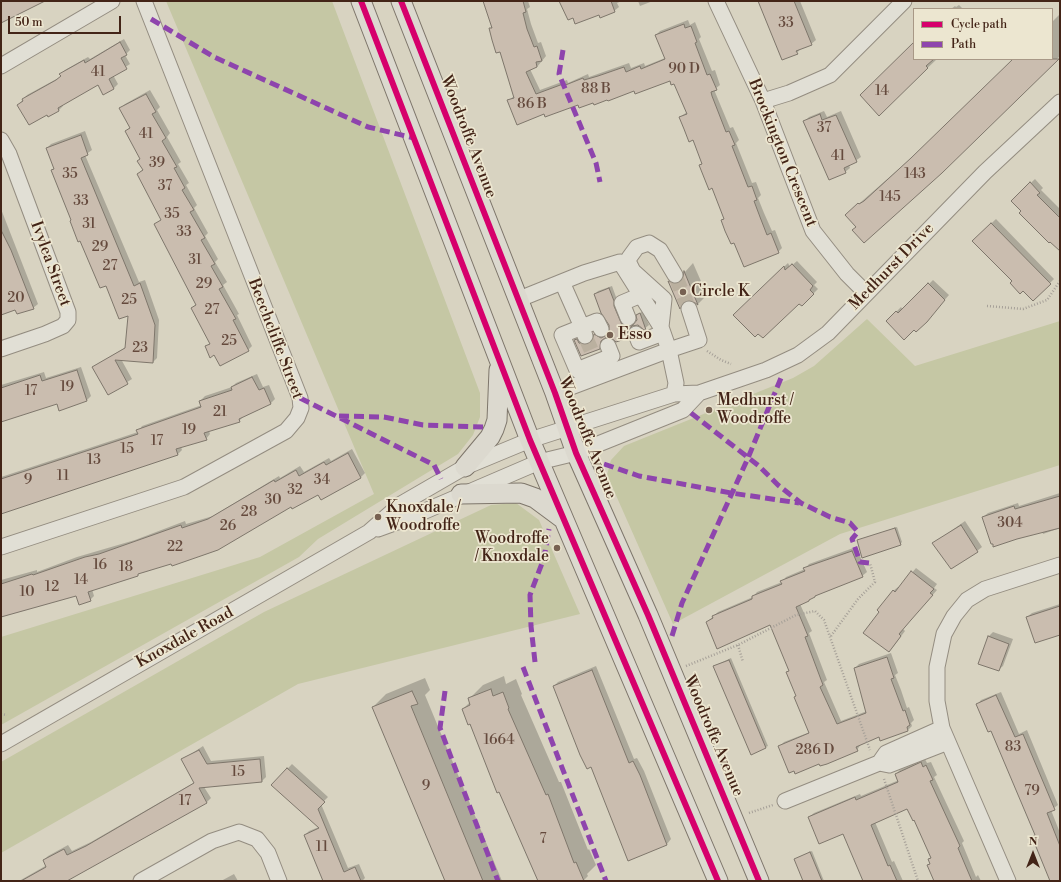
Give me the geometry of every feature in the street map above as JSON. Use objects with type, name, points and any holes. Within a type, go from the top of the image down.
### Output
[{"type":"main road","points":[[361,1],[530,440],[718,881]]},
{"type":"main road","name":"Woodroffe Avenue","points":[[401,1],[517,300],[555,393],[576,453],[648,615],[760,881]]},
{"type":"main road","points":[[465,467],[490,437],[494,429],[496,420],[499,362]]},
{"type":"main road","points":[[461,494],[521,493],[535,498],[564,520]]},
{"type":"street","points":[[1,66],[112,1]]},
{"type":"street","name":"Beechcliffe Street","points":[[1,546],[184,487],[286,431],[297,418],[301,408],[297,390],[144,1]]},
{"type":"street","name":"Brockington Crescent","points":[[716,1],[763,101],[813,231],[847,274],[866,292]]},
{"type":"street","points":[[763,101],[830,75],[904,1]]},
{"type":"street","name":"Medhurst Drive","points":[[567,429],[674,394],[699,393],[766,370],[798,355],[828,333],[866,292],[985,172],[1060,102]]},
{"type":"street","name":"Ivylea Street","points":[[1,140],[9,154],[68,312],[68,320],[63,326],[45,334],[1,349]]},
{"type":"street","points":[[662,330],[664,299],[633,271],[629,263],[629,258],[633,251],[642,244],[649,243],[656,246],[660,250],[675,275]]},
{"type":"street","points":[[517,300],[562,282],[620,262],[662,330],[669,350],[676,383],[674,394]]},
{"type":"street","points":[[562,282],[584,331]]},
{"type":"street","points":[[628,318],[622,302],[641,294]]},
{"type":"street","points":[[555,393],[596,363],[669,350],[699,340],[689,309]]},
{"type":"street","points":[[601,329],[597,321],[584,331],[562,335],[577,370],[612,356],[608,346]]},
{"type":"street","points":[[636,334],[639,342],[662,330]]},
{"type":"street","name":"Medhurst Drive","points":[[576,453],[683,410],[699,393]]},
{"type":"street","name":"Knoxdale Road","points":[[369,532],[401,504],[465,467],[530,440],[567,429]]},
{"type":"street","name":"Knoxdale Road","points":[[1,744],[369,532],[411,517],[461,494],[539,462],[576,453]]},
{"type":"street","points":[[1008,881],[942,728],[937,701],[937,667],[944,634],[954,616],[967,600],[985,589],[1060,565]]},
{"type":"street","points":[[785,801],[876,764],[886,753],[942,728]]},
{"type":"street","points":[[876,764],[889,765],[948,742]]},
{"type":"street","points":[[141,881],[212,841],[239,832],[257,839],[268,853],[279,881]]},
{"type":"path","points":[[987,306],[1022,309],[1029,307],[1047,300],[1060,281]]},
{"type":"path","points":[[699,340],[709,353],[731,364]]},
{"type":"path","points":[[830,637],[858,600],[875,582],[870,563]]},
{"type":"path","points":[[686,666],[738,645],[796,615],[815,612],[824,620],[918,881]]},
{"type":"path","points":[[738,645],[743,662]]},
{"type":"path","points":[[1,714],[7,715]]},
{"type":"path","points":[[749,813],[785,801]]},
{"type":"green space","points":[[166,1],[332,1],[480,393],[480,417],[473,435],[458,454],[318,539],[299,557],[1,725],[1,637],[260,557],[374,494]]},
{"type":"green space","points":[[867,319],[915,366],[1060,321],[1060,465],[840,534],[673,624],[607,475],[611,460],[624,446],[793,378],[814,366]]},
{"type":"green space","points":[[516,503],[539,520],[580,614],[298,684],[1,853],[1,762],[264,612],[491,505]]},
{"type":"building","points":[[1,1],[45,1],[1,23]]},
{"type":"building","points":[[483,1],[523,1],[526,12],[523,13],[527,29],[534,47],[537,46],[542,61],[536,62],[537,67],[526,72],[536,94],[563,84],[563,86],[583,78],[584,80],[624,67],[626,72],[640,66],[641,69],[665,59],[655,35],[684,24],[685,28],[691,26],[697,42],[695,43],[707,75],[710,74],[717,90],[711,92],[712,96],[726,132],[729,131],[735,145],[732,146],[748,187],[752,186],[757,200],[754,201],[767,235],[771,233],[779,253],[744,267],[734,243],[731,244],[725,231],[721,220],[724,219],[712,188],[709,190],[699,165],[702,164],[693,140],[689,142],[679,117],[687,114],[674,84],[671,85],[670,81],[635,94],[634,91],[594,105],[593,103],[579,108],[578,105],[545,117],[544,114],[517,125],[507,100],[514,98],[500,52],[496,53],[489,28],[492,28]]},
{"type":"building","points":[[559,1],[611,1],[615,12],[600,18],[599,15],[575,24],[573,18],[568,20]]},
{"type":"building","points":[[758,1],[794,1],[812,45],[796,51],[798,54],[782,60]]},
{"type":"building","points":[[120,42],[127,55],[121,58],[127,69],[109,79],[114,89],[103,95],[98,85],[58,108],[59,111],[48,117],[47,115],[29,125],[17,105],[23,101],[22,99],[56,80],[61,76],[59,74],[84,60],[85,63]]},
{"type":"building","points":[[913,43],[913,60],[933,60],[926,66],[928,68],[879,116],[860,95]]},
{"type":"building","points":[[1059,59],[942,173],[864,243],[852,230],[856,227],[845,215],[858,203],[859,204],[864,201],[911,158],[1012,60]]},
{"type":"building","points":[[146,94],[156,112],[152,114],[166,138],[162,141],[177,167],[174,168],[185,188],[182,190],[194,210],[190,212],[205,238],[201,240],[215,264],[211,266],[223,287],[219,289],[236,319],[233,320],[249,351],[220,366],[214,355],[210,358],[205,346],[210,344],[191,308],[196,305],[154,224],[161,220],[137,174],[143,170],[137,161],[140,159],[125,131],[130,128],[119,108]]},
{"type":"building","points":[[820,114],[822,120],[836,115],[857,162],[844,168],[846,173],[829,180],[803,121]]},
{"type":"building","points":[[81,135],[88,155],[81,158],[134,286],[140,283],[155,325],[153,363],[115,360],[128,384],[108,395],[92,367],[125,348],[128,316],[119,319],[106,286],[100,288],[80,241],[78,242],[51,170],[54,169],[46,148]]},
{"type":"building","points":[[1030,182],[1040,193],[1037,195],[1060,218],[1060,251],[1050,242],[1049,243],[1019,213],[1021,211],[1011,201]]},
{"type":"building","points":[[991,223],[1051,284],[1033,301],[1023,291],[1020,294],[1010,283],[1012,281],[972,241]]},
{"type":"building","points":[[1,230],[11,250],[34,309],[17,314],[15,310],[1,315]]},
{"type":"building","points":[[792,264],[813,286],[810,290],[814,294],[802,306],[799,304],[763,338],[758,334],[755,337],[733,315],[784,266],[785,270]]},
{"type":"building","name":"Circle K","points":[[684,271],[698,305],[691,300],[687,300],[682,303],[680,309],[668,281],[675,284],[679,283],[683,279]]},
{"type":"building","points":[[928,283],[945,300],[927,322],[916,332],[914,330],[904,340],[886,321],[896,311],[898,313]]},
{"type":"building","points":[[609,288],[614,301],[614,306],[622,325],[632,326],[627,332],[628,338],[616,342],[610,337],[605,338],[601,341],[600,349],[581,356],[574,340],[577,339],[579,343],[587,345],[592,342],[594,334],[601,338],[609,334],[609,325],[601,313],[594,294]]},
{"type":"building","points":[[640,313],[646,330],[638,325],[632,326],[637,320],[636,315]]},
{"type":"building","points":[[77,370],[87,401],[59,411],[57,404],[1,422],[1,388],[40,375],[42,381]]},
{"type":"building","points":[[252,377],[259,390],[264,388],[271,404],[239,419],[240,422],[204,433],[207,440],[176,449],[178,455],[1,514],[1,479],[138,434],[136,430],[201,407],[199,401],[232,390],[231,387]]},
{"type":"building","points":[[348,453],[361,478],[321,500],[318,495],[292,509],[291,507],[218,550],[172,566],[171,564],[138,574],[138,576],[88,592],[91,601],[79,605],[76,596],[1,617],[1,584],[32,574],[33,575],[85,557],[99,554],[181,525],[182,528],[208,519],[274,480],[275,482],[296,470],[299,476],[324,462],[326,465]]},
{"type":"building","points":[[1060,496],[1060,528],[993,547],[982,517],[1014,506],[1015,509]]},
{"type":"building","points":[[961,525],[978,552],[951,569],[932,543]]},
{"type":"building","points":[[895,528],[901,545],[862,558],[857,540]]},
{"type":"building","points":[[852,551],[863,577],[815,596],[809,601],[796,607],[808,636],[805,637],[823,685],[820,687],[837,724],[866,713],[854,668],[887,657],[894,678],[891,679],[910,725],[907,727],[908,731],[880,741],[879,737],[856,747],[858,751],[827,764],[820,766],[819,764],[795,774],[794,771],[789,773],[778,746],[809,733],[794,697],[796,696],[786,672],[789,671],[770,625],[717,649],[706,622],[713,618],[712,616],[752,599],[752,596],[782,584],[780,581],[805,571],[803,568]]},
{"type":"building","points":[[911,571],[934,589],[930,593],[933,595],[899,634],[901,636],[889,652],[863,633],[879,612],[877,610],[893,590],[895,592]]},
{"type":"building","points":[[1060,606],[1060,635],[1035,643],[1026,617]]},
{"type":"building","points":[[988,636],[1009,644],[999,671],[978,664]]},
{"type":"building","points":[[729,660],[766,748],[751,755],[713,666]]},
{"type":"building","points":[[592,670],[629,763],[633,761],[640,775],[667,845],[628,861],[591,767],[587,769],[580,755],[553,686]]},
{"type":"building","points":[[491,689],[493,696],[503,692],[509,708],[508,709],[546,795],[548,794],[574,863],[576,862],[584,881],[538,881],[499,792],[497,793],[470,724],[468,725],[462,709],[470,705],[468,698]]},
{"type":"building","points":[[412,691],[418,704],[411,706],[483,881],[445,881],[372,707]]},
{"type":"building","points":[[996,695],[1015,737],[1023,734],[1055,810],[1047,813],[1060,846],[1060,881],[1050,881],[1032,837],[1035,835],[991,731],[988,732],[976,704]]},
{"type":"building","points":[[199,750],[207,764],[260,759],[262,782],[199,788],[207,803],[67,881],[21,881],[46,867],[43,860],[64,849],[67,855],[86,846],[194,783],[181,759]]},
{"type":"building","points":[[921,762],[923,767],[926,765],[933,780],[930,781],[960,846],[958,848],[972,881],[934,881],[927,865],[930,864],[928,859],[931,858],[914,820],[913,821],[907,809],[871,825],[888,866],[890,865],[897,881],[863,881],[843,834],[819,844],[808,817],[855,797],[856,800],[898,782],[895,774]]},
{"type":"building","points":[[287,768],[325,802],[318,809],[344,872],[355,867],[361,881],[323,881],[304,835],[319,828],[271,785]]},
{"type":"building","points":[[810,852],[822,881],[803,881],[794,859]]},
{"type":"tunnel","points":[[675,275],[689,309]]},
{"type":"tunnel","points":[[585,336],[592,352]]},
{"type":"marked path","points":[[151,19],[214,57],[368,127],[414,138]]},
{"type":"marked path","points":[[563,50],[559,74],[596,163],[600,182]]},
{"type":"marked path","points":[[672,636],[682,603],[748,458],[781,378]]},
{"type":"marked path","points":[[300,398],[434,465],[441,479]]},
{"type":"marked path","points":[[691,413],[759,466],[778,485],[801,503],[830,517],[850,523],[858,532],[852,539],[860,562],[870,563]]},
{"type":"marked path","points":[[339,416],[384,417],[423,425],[483,427]]},
{"type":"marked path","points":[[604,464],[639,476],[731,493],[799,503]]},
{"type":"marked path","points":[[535,662],[531,626],[530,595],[544,558],[549,529]]},
{"type":"marked path","points":[[523,667],[606,881]]},
{"type":"marked path","points":[[445,691],[440,728],[498,881]]},
{"type":"cycle path","points":[[361,1],[530,440],[718,881]]},
{"type":"cycle path","points":[[401,1],[555,393],[576,453],[648,615],[759,881]]},
{"type":"place","name":"Circle K","points":[[683,292]]},
{"type":"place","name":"Esso","points":[[610,335]]},
{"type":"place","name":"Medhurst / Woodroffe","points":[[709,410]]},
{"type":"place","name":"Knoxdale / Woodroffe","points":[[378,517]]},
{"type":"place","name":"Woodroffe / Knoxdale","points":[[557,548]]}]
